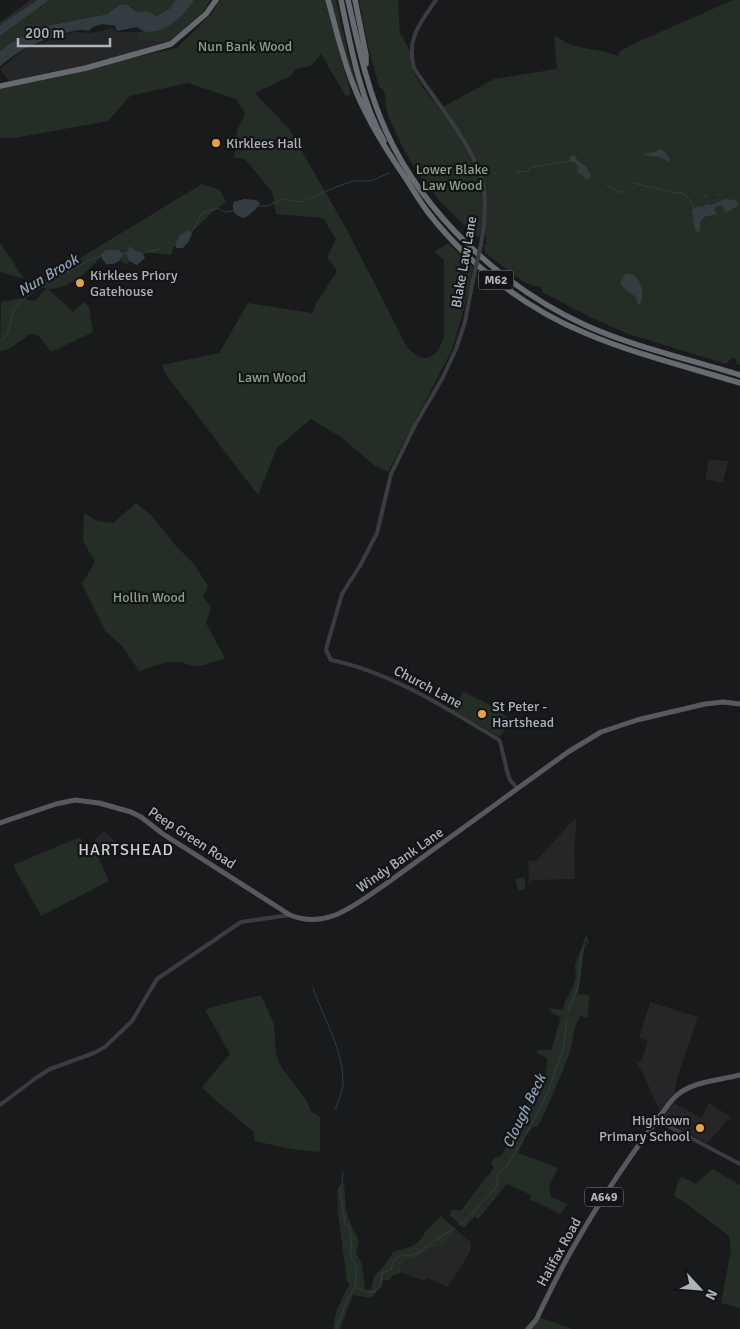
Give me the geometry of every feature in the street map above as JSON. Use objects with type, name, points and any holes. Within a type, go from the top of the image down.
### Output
[{"type":"highway","points":[[0,86],[86,68],[171,44],[206,14],[216,0]]},
{"type":"highway","points":[[328,0],[353,86],[378,138],[404,176]]},
{"type":"highway","name":"M62","points":[[340,0],[352,54],[367,102],[382,137],[404,176],[428,212],[451,239],[481,269],[515,294],[584,333],[631,350],[740,383]]},
{"type":"highway","name":"M62","points":[[348,0],[366,74],[386,132],[418,185],[436,210],[461,238],[500,273],[550,307],[586,325],[630,342],[740,375]]},
{"type":"highway","points":[[356,0],[366,55],[366,74]]},
{"type":"main road","name":"Windy Bank Lane","points":[[290,915],[321,919],[337,915],[383,886],[517,788],[568,752],[601,732],[637,720],[705,704],[723,702],[740,704]]},
{"type":"main road","name":"Peep Green Road","points":[[0,823],[56,804],[73,801],[99,803],[131,812],[290,915]]},
{"type":"main road","name":"Halifax Road","points":[[528,1329],[536,1320],[574,1246],[616,1177],[679,1092],[689,1087],[740,1075]]},
{"type":"street","name":"Blake Law Lane","points":[[326,650],[342,594],[361,564],[377,533],[391,474],[456,349],[465,322],[484,227],[484,190],[477,168],[467,146],[414,68],[411,57],[410,47],[420,23],[436,0]]},
{"type":"street","name":"Church Lane","points":[[326,650],[331,660],[380,674],[496,738],[500,741],[510,780],[517,788]]},
{"type":"street","name":"Windy Bank Lane","points":[[0,1105],[50,1069],[105,1047],[132,1021],[157,979],[241,922],[290,915]]},
{"type":"street","points":[[657,1120],[740,1164]]},
{"type":"shaded area","points":[[37,0],[49,0],[0,36],[0,25]]},
{"type":"shaded area","points":[[175,0],[194,0],[180,17],[161,30],[146,32],[137,27],[117,31],[115,26],[97,25],[89,31],[70,32],[34,44],[14,55],[0,66],[0,51],[40,27],[108,14],[122,5],[132,8],[136,12],[146,11],[157,16],[169,9]]},
{"type":"shaded area","points":[[113,28],[117,32],[137,32],[139,40],[166,43],[91,64],[9,81],[0,69],[30,47],[75,32],[90,33]]},
{"type":"shaded area","points":[[662,149],[670,159],[669,162],[660,157],[643,155]]},
{"type":"shaded area","points":[[571,155],[575,156],[579,162],[586,166],[591,175],[590,178],[587,179],[577,171],[578,166],[574,162],[569,161]]},
{"type":"shaded area","points":[[244,199],[256,200],[260,203],[245,218],[233,211],[234,202]]},
{"type":"shaded area","points":[[725,199],[735,200],[739,203],[727,212],[724,211],[723,205],[717,206],[714,210],[717,214],[704,218],[701,222],[700,232],[696,231],[692,210],[699,206],[711,205]]},
{"type":"shaded area","points":[[189,230],[192,234],[189,241],[183,248],[176,248],[175,243],[180,235]]},
{"type":"shaded area","points":[[130,246],[134,250],[142,252],[145,258],[137,265],[129,261],[126,254]]},
{"type":"shaded area","points":[[106,250],[119,250],[123,253],[120,261],[106,264],[100,256]]},
{"type":"shaded area","points":[[625,274],[630,274],[638,279],[642,289],[640,304],[638,304],[636,297],[625,289],[620,282]]},
{"type":"shaded area","points":[[709,460],[728,461],[723,483],[705,479]]},
{"type":"shaded area","points":[[575,818],[577,822],[574,848],[575,879],[532,880],[529,884],[528,861],[537,860]]},
{"type":"shaded area","points":[[104,831],[117,844],[104,859],[95,839]]},
{"type":"shaded area","points":[[650,1002],[698,1017],[677,1078],[674,1093],[660,1111],[636,1062],[642,1060],[648,1041],[639,1038]]},
{"type":"shaded area","name":"Hightown Primary School","points":[[674,1103],[701,1118],[709,1103],[731,1117],[707,1143],[666,1121],[665,1115]]},
{"type":"shaded area","points":[[457,1230],[471,1243],[470,1252],[448,1287],[426,1278],[424,1281],[402,1273],[400,1270],[405,1261],[416,1258],[431,1248],[440,1247]]},
{"type":"green space","points":[[31,0],[36,0],[0,25],[0,22]]},
{"type":"green space","points":[[49,0],[175,0],[169,9],[157,16],[146,11],[136,12],[132,7],[116,6],[108,14],[39,27],[0,51],[0,36],[39,7],[42,8],[42,5]]},
{"type":"green space","points":[[194,0],[210,0],[197,19],[168,43],[139,40],[136,37],[137,32],[153,32],[189,9]]},
{"type":"green space","points":[[220,0],[325,0],[351,94],[345,95],[321,54],[311,66],[295,69],[291,76],[255,93],[289,129],[346,228],[407,347],[419,357],[425,358],[434,355],[444,336],[444,260],[434,252],[448,243],[473,267],[468,294],[452,350],[388,472],[375,466],[341,437],[311,419],[277,448],[258,495],[164,372],[162,365],[219,353],[248,303],[312,313],[337,271],[327,257],[336,239],[323,218],[276,214],[272,192],[245,159],[234,158],[237,131],[245,114],[236,99],[188,83],[130,96],[108,121],[14,138],[0,138],[0,87],[177,48],[212,13]]},
{"type":"green space","points":[[330,0],[336,0],[348,54],[361,97],[346,60]]},
{"type":"green space","name":"Lower Blake Law Wood","points":[[359,0],[398,0],[400,35],[403,36],[408,48],[413,71],[459,138],[475,168],[480,184],[482,201],[479,238],[452,214],[430,189],[402,146],[387,112],[383,89],[379,87],[367,42]]},
{"type":"green space","points":[[733,0],[740,0],[740,365],[737,364],[736,359],[732,358],[726,364],[628,334],[542,292],[542,288],[524,282],[485,253],[484,245],[487,244],[485,197],[482,179],[473,158],[443,107],[494,79],[557,69],[554,37],[556,36],[578,47],[618,56],[620,51],[635,43]]},
{"type":"green space","points":[[202,184],[220,190],[226,202],[209,215],[191,233],[189,231],[178,238],[171,255],[134,250],[126,254],[129,261],[128,264],[122,263],[123,253],[121,250],[114,250],[100,256],[77,279],[62,286],[48,289],[73,312],[84,302],[89,307],[93,332],[51,352],[40,337],[35,334],[30,334],[9,349],[0,351],[1,302],[20,298],[35,301],[46,288],[34,286]]},
{"type":"green space","points":[[0,242],[24,279],[0,272]]},
{"type":"green space","name":"Hollin Wood","points":[[136,503],[152,516],[176,546],[194,564],[208,586],[203,597],[211,607],[206,623],[225,658],[205,665],[194,666],[180,662],[167,662],[139,671],[121,645],[105,631],[82,584],[95,562],[83,541],[84,513],[97,521],[113,523]]},
{"type":"green space","points":[[463,692],[485,702],[512,720],[500,737],[453,710]]},
{"type":"green space","points":[[80,837],[85,848],[93,845],[109,881],[41,916],[13,865]]},
{"type":"green space","points":[[523,877],[525,879],[525,889],[519,891],[515,880]]},
{"type":"green space","points":[[586,935],[589,940],[585,943],[578,994],[589,995],[588,1018],[580,1016],[569,1054],[538,1127],[533,1127],[525,1137],[518,1153],[558,1168],[549,1185],[551,1197],[567,1204],[561,1214],[529,1199],[531,1195],[507,1184],[478,1219],[475,1216],[464,1228],[449,1215],[451,1210],[462,1210],[494,1168],[491,1163],[494,1158],[501,1156],[504,1151],[531,1094],[543,1084],[547,1058],[537,1053],[537,1050],[551,1050],[561,1017],[552,1013],[548,1008],[563,1010],[574,985],[576,976],[575,965]]},
{"type":"green space","points":[[261,995],[274,1024],[276,1054],[282,1068],[306,1100],[311,1111],[320,1117],[320,1152],[292,1149],[254,1141],[254,1132],[202,1087],[230,1054],[205,1010]]},
{"type":"green space","points":[[712,1169],[740,1185],[740,1308],[721,1303],[731,1250],[729,1236],[674,1196],[678,1182],[682,1177],[696,1184]]},
{"type":"green space","points":[[344,1182],[346,1211],[359,1241],[356,1253],[362,1264],[365,1289],[371,1290],[374,1276],[385,1265],[393,1252],[413,1246],[441,1216],[457,1230],[440,1247],[431,1248],[416,1258],[405,1261],[400,1270],[402,1273],[393,1275],[389,1280],[383,1280],[382,1286],[371,1298],[353,1295],[340,1329],[333,1329],[336,1312],[350,1285],[347,1281],[338,1213],[337,1189]]},
{"type":"green space","points":[[539,1317],[572,1329],[530,1329]]},
{"type":"waterway","name":"Nun Brook","points":[[516,172],[529,171],[532,167],[569,161]]},
{"type":"waterway","name":"Nun Brook","points":[[453,167],[464,170]]},
{"type":"waterway","name":"Nun Brook","points":[[424,174],[431,170],[445,169]]},
{"type":"waterway","name":"Nun Brook","points":[[258,206],[267,206],[284,199],[301,202],[353,181],[371,181],[389,173]]},
{"type":"waterway","name":"Nun Brook","points":[[493,173],[498,174]]},
{"type":"waterway","name":"Nun Brook","points":[[633,183],[676,193],[682,192],[690,200],[694,208]]},
{"type":"waterway","name":"Nun Brook","points":[[606,185],[619,192],[624,192]]},
{"type":"waterway","name":"Nun Brook","points":[[191,233],[202,213],[218,208],[224,212],[233,211]]},
{"type":"waterway","name":"Nun Brook","points":[[169,243],[175,246]]},
{"type":"waterway","name":"Nun Brook","points":[[143,253],[160,249]]},
{"type":"waterway","name":"Nun Brook","points":[[0,342],[7,334],[18,304],[57,278],[100,256]]},
{"type":"waterway","name":"Clough Beck","points":[[568,1012],[578,986],[583,951],[589,941]]},
{"type":"waterway","points":[[313,988],[337,1047],[340,1060],[343,1085],[336,1108],[334,1109]]},
{"type":"waterway","name":"Clough Beck","points":[[459,1225],[466,1220],[497,1186],[497,1176],[506,1167],[531,1125],[548,1091],[563,1050],[567,1018]]},
{"type":"waterway","points":[[336,1329],[347,1300],[355,1287],[357,1268],[350,1252],[352,1247],[350,1228],[345,1223],[340,1190],[343,1172]]},
{"type":"waterway","name":"Clough Beck","points":[[357,1287],[365,1292],[374,1292],[381,1284],[382,1273],[391,1269],[394,1260],[401,1255],[413,1255],[421,1251],[455,1228]]},
{"type":"place","name":"Kirklees Hall","points":[[216,143]]},
{"type":"place","name":"Kirklees Priory Gatehouse","points":[[80,283]]},
{"type":"place","name":"St Peter - Hartshead","points":[[482,714]]},
{"type":"place","name":"Hightown Primary School","points":[[700,1128]]},
{"type":"district","name":"HARTSHEAD","points":[[126,850]]},
{"type":"park label","name":"Nun Bank Wood","points":[[245,46]]},
{"type":"park label","name":"Lawn Wood","points":[[272,377]]}]
